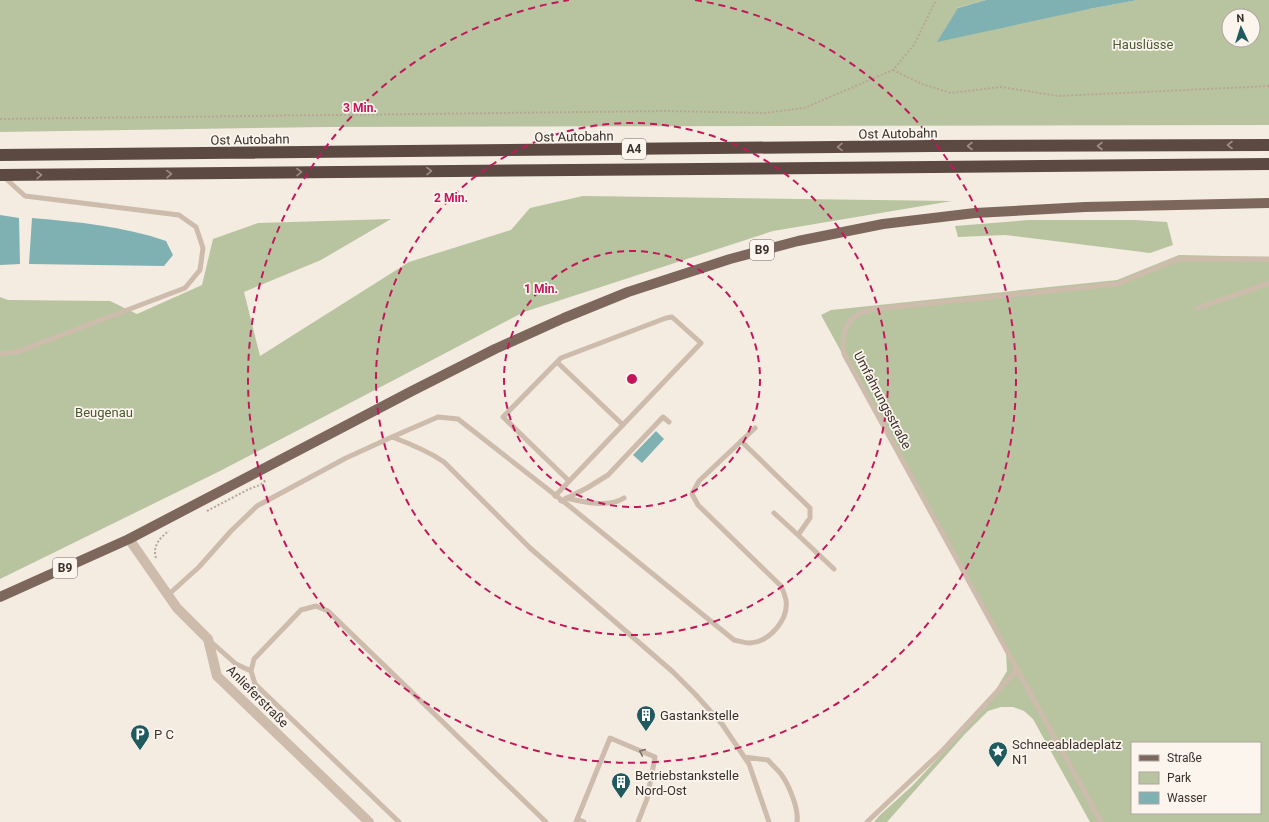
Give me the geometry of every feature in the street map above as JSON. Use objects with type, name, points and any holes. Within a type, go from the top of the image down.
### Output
[{"type":"highway","name":"Ost Autobahn","points":[[0,155],[940,146],[1269,145]]},
{"type":"highway","name":"A4","points":[[1,175],[1269,164]]},
{"type":"main road","name":"B9","points":[[0,597],[129,540],[371,412],[495,349],[564,318],[628,292],[730,259],[798,241],[884,224],[968,214],[1085,207],[1269,203]]},
{"type":"street","points":[[129,540],[177,608],[208,639]]},
{"type":"street","name":"Anlieferstraße","points":[[208,639],[217,676],[369,822]]},
{"type":"lane","points":[[0,354],[17,352],[185,288],[200,270],[203,248],[196,227],[179,215],[25,196],[1,175]]},
{"type":"lane","name":"Umfahrungsstraße","points":[[1100,822],[844,354],[842,339],[848,323],[859,313],[875,309],[1117,284],[1178,259],[1269,259]]},
{"type":"lane","points":[[1198,308],[1269,283]]},
{"type":"lane","points":[[555,496],[700,343],[672,317],[561,358],[503,417],[569,481]]},
{"type":"lane","points":[[556,362],[623,425]]},
{"type":"lane","points":[[168,595],[199,567],[231,531],[257,506],[346,458],[438,417],[458,419],[555,496],[583,502],[612,503],[618,502],[624,498]]},
{"type":"lane","points":[[564,499],[587,488],[608,475],[663,417],[669,422]]},
{"type":"lane","points":[[564,499],[734,640],[750,643],[767,637],[780,626],[786,612],[786,600],[781,586],[698,505],[692,494],[699,481],[755,428]]},
{"type":"lane","points":[[392,437],[432,453],[444,462],[530,548],[678,677],[695,694],[722,724],[749,764],[769,822]]},
{"type":"lane","points":[[741,441],[810,508],[810,518],[798,535]]},
{"type":"lane","points":[[774,513],[834,569]]},
{"type":"lane","points":[[399,822],[254,684],[251,671],[254,659],[301,610],[316,606],[328,611],[546,822]]},
{"type":"lane","points":[[208,639],[236,664],[251,671]]},
{"type":"lane","points":[[867,822],[943,750],[1018,670]]},
{"type":"lane","points":[[584,822],[576,821],[610,738],[654,757],[647,800],[638,822]]},
{"type":"lane","points":[[744,757],[768,760],[782,775],[794,801],[798,816],[797,822]]},
{"type":"path","points":[[0,119],[666,111],[765,113],[804,108],[893,70],[914,45],[936,0]]},
{"type":"path","points":[[893,70],[922,84],[951,93],[1001,87],[1058,96],[1269,86]]},
{"type":"green space","name":"Hauslüsse","points":[[0,0],[986,0],[957,8],[1089,9],[1138,0],[1269,0],[1269,125],[325,127],[0,132]]},
{"type":"green space","name":"Beugenau","points":[[583,196],[952,201],[773,231],[524,312],[218,472],[0,579],[0,297],[8,300],[110,301],[137,314],[202,285],[213,239],[258,223],[391,219],[321,260],[244,292],[260,356],[409,262],[511,230],[530,208]]},
{"type":"green space","points":[[1029,220],[1135,220],[1167,222],[1173,245],[1150,253],[1005,235],[958,237],[955,226]]},
{"type":"green space","points":[[1179,255],[1269,257],[1269,822],[1090,822],[1033,719],[1024,711],[1013,707],[1001,707],[988,711],[965,734],[887,822],[874,822],[912,786],[985,708],[1007,671],[1006,652],[821,315],[831,310],[1117,280]]},
{"type":"water","points":[[986,0],[1138,0],[1089,9],[937,42],[958,8]]},
{"type":"water","points":[[0,215],[19,218],[20,264],[0,265]]},
{"type":"water","points":[[32,218],[100,225],[150,236],[166,241],[173,255],[164,266],[29,264]]},
{"type":"water","points":[[656,431],[664,439],[642,463],[633,455]]},
{"type":"place","name":"Gastankstelle","points":[[646,732]]},
{"type":"place","name":"P C","points":[[140,751]]},
{"type":"place","name":"Schneeabladeplatz N1","points":[[998,768]]},
{"type":"place","name":"Betriebstankstelle Nord-Ost","points":[[621,799]]}]
